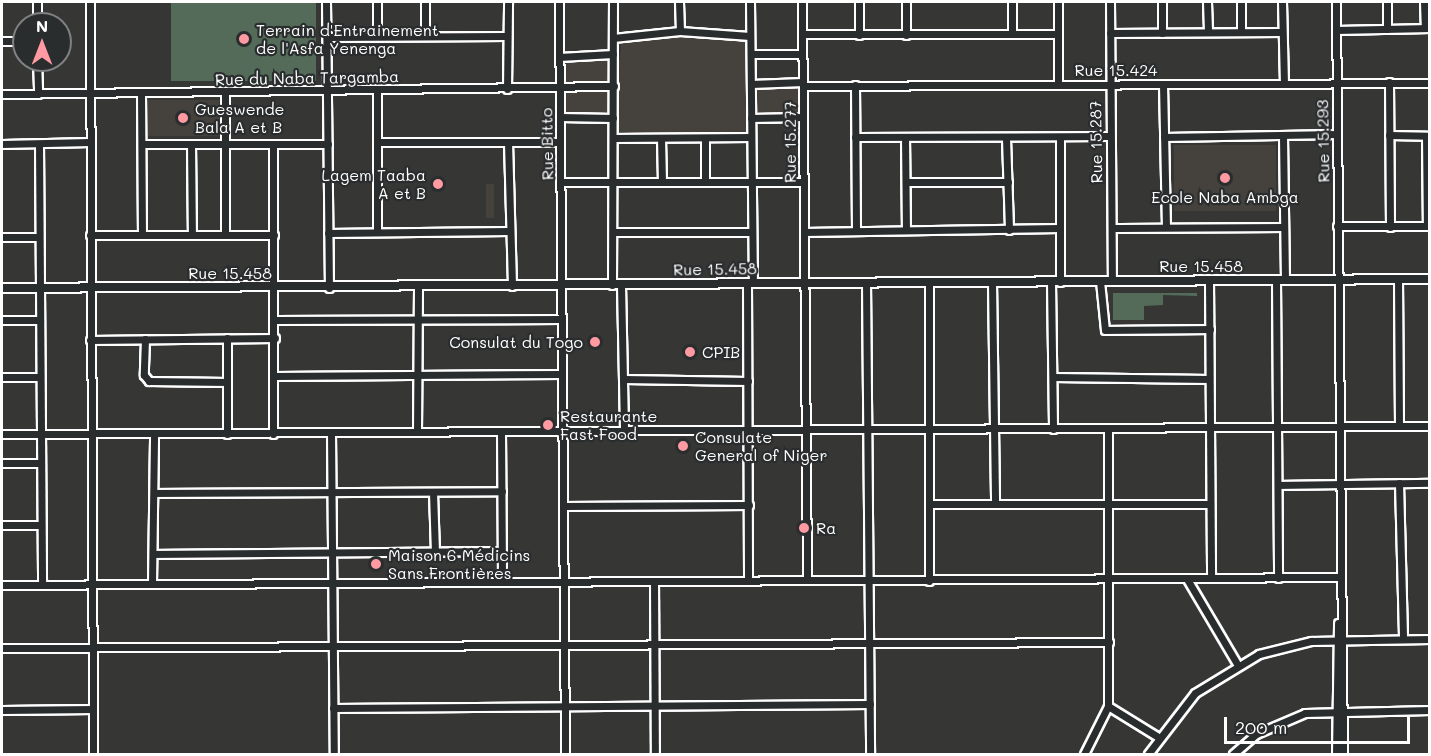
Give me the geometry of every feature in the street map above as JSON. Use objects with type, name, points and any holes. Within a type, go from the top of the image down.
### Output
[{"type":"main road","name":"Rue 15.458","points":[[2,288],[329,288],[1430,279]]},
{"type":"street","points":[[90,2],[93,754]]},
{"type":"street","points":[[326,2],[329,288]]},
{"type":"street","points":[[377,2],[378,36]]},
{"type":"street","points":[[425,2],[425,36]]},
{"type":"street","points":[[507,89],[508,2]]},
{"type":"street","name":"Rue Bitto","points":[[559,2],[564,754]]},
{"type":"street","points":[[612,285],[613,2]]},
{"type":"street","points":[[679,2],[680,31]]},
{"type":"street","points":[[748,580],[750,2]]},
{"type":"street","name":"Rue 15.277","points":[[802,2],[803,182],[807,283],[807,580]]},
{"type":"street","points":[[859,2],[859,35]]},
{"type":"street","points":[[906,2],[906,35]]},
{"type":"street","points":[[1012,2],[1012,34]]},
{"type":"street","points":[[1058,2],[1058,83]]},
{"type":"street","name":"Rue 15.287","points":[[1110,2],[1108,136],[1112,281]]},
{"type":"street","points":[[1162,2],[1162,33]]},
{"type":"street","points":[[1207,2],[1208,32]]},
{"type":"street","points":[[1241,2],[1241,32]]},
{"type":"street","points":[[1282,2],[1284,82]]},
{"type":"street","name":"Rue 15.293","points":[[1336,2],[1340,710]]},
{"type":"street","points":[[1387,2],[1387,29]]},
{"type":"street","points":[[1336,30],[1427,28],[1424,2]]},
{"type":"street","points":[[613,38],[680,31],[750,36]]},
{"type":"street","points":[[1110,33],[1282,32]]},
{"type":"street","points":[[802,34],[1057,34]]},
{"type":"street","points":[[327,37],[507,36]]},
{"type":"street","points":[[559,57],[614,54]]},
{"type":"street","points":[[751,54],[802,54]]},
{"type":"street","points":[[37,72],[38,94]]},
{"type":"street","points":[[1389,82],[1390,227]]},
{"type":"street","name":"Rue 15.424","points":[[751,84],[855,86],[1058,83],[1430,83]]},
{"type":"street","points":[[1163,84],[1166,227]]},
{"type":"street","name":"Rue du Naba Targamba","points":[[2,94],[614,86]]},
{"type":"street","points":[[855,86],[856,230]]},
{"type":"street","points":[[377,232],[378,90]]},
{"type":"street","points":[[225,92],[225,235]]},
{"type":"street","points":[[141,93],[142,235]]},
{"type":"street","points":[[560,117],[613,118]]},
{"type":"street","points":[[751,118],[803,117]]},
{"type":"street","points":[[1164,137],[1337,134]]},
{"type":"street","points":[[1337,226],[1428,226],[1428,136],[1389,135]]},
{"type":"street","points":[[855,137],[1108,136]]},
{"type":"street","points":[[1278,578],[1278,427],[1284,227],[1283,136]]},
{"type":"street","points":[[613,138],[751,137]]},
{"type":"street","points":[[905,137],[906,229]]},
{"type":"street","points":[[1053,429],[1055,282],[1059,228],[1059,137]]},
{"type":"street","points":[[661,138],[662,181]]},
{"type":"street","points":[[705,138],[705,181]]},
{"type":"street","points":[[1006,138],[1009,230]]},
{"type":"street","points":[[2,144],[90,142]]},
{"type":"street","points":[[377,142],[560,142]]},
{"type":"street","points":[[508,142],[512,286]]},
{"type":"street","points":[[39,144],[42,585]]},
{"type":"street","points":[[142,144],[328,144]]},
{"type":"street","points":[[191,144],[192,235]]},
{"type":"street","points":[[273,144],[275,338],[273,434]]},
{"type":"street","points":[[561,182],[803,182]]},
{"type":"street","points":[[906,182],[1008,182]]},
{"type":"street","points":[[1112,228],[1284,227]]},
{"type":"street","points":[[804,232],[1059,228]]},
{"type":"street","points":[[328,233],[509,231]]},
{"type":"street","points":[[613,232],[751,232]]},
{"type":"street","points":[[90,236],[274,235]]},
{"type":"street","points":[[2,237],[38,237]]},
{"type":"street","points":[[1398,279],[1399,426]]},
{"type":"street","points":[[1209,281],[1211,578]]},
{"type":"street","points":[[866,282],[870,754]]},
{"type":"street","points":[[929,282],[929,581]]},
{"type":"street","points":[[992,282],[995,504]]},
{"type":"street","points":[[1100,282],[1105,330],[1210,329]]},
{"type":"street","points":[[621,285],[624,432]]},
{"type":"street","points":[[417,432],[418,286]]},
{"type":"street","points":[[274,320],[562,319]]},
{"type":"street","points":[[2,320],[39,320]]},
{"type":"street","points":[[227,338],[227,434]]},
{"type":"street","points":[[90,340],[275,338]]},
{"type":"street","points":[[145,339],[144,375],[149,381],[227,382]]},
{"type":"street","points":[[275,376],[562,375]]},
{"type":"street","points":[[2,377],[40,377]]},
{"type":"street","points":[[1053,377],[1209,379]]},
{"type":"street","points":[[624,380],[748,381]]},
{"type":"street","points":[[2,434],[1430,426]]},
{"type":"street","points":[[1084,754],[1108,706],[1108,428]]},
{"type":"street","points":[[501,432],[502,582]]},
{"type":"street","points":[[331,433],[334,754]]},
{"type":"street","points":[[152,583],[154,434]]},
{"type":"street","points":[[2,463],[41,463]]},
{"type":"street","points":[[1399,483],[1403,639]]},
{"type":"street","points":[[1279,485],[1430,483]]},
{"type":"street","points":[[154,493],[332,494],[502,491]]},
{"type":"street","points":[[434,492],[435,551]]},
{"type":"street","points":[[930,504],[1210,504]]},
{"type":"street","points":[[563,506],[749,505]]},
{"type":"street","points":[[2,525],[41,525]]},
{"type":"street","points":[[153,554],[501,551]]},
{"type":"street","points":[[2,585],[1338,577]]},
{"type":"street","points":[[1187,579],[1237,664]]},
{"type":"street","points":[[654,581],[655,754]]},
{"type":"street","points":[[1148,754],[1158,737],[1196,693],[1237,664],[1285,645],[1339,640],[1430,639]]},
{"type":"street","points":[[2,648],[333,647],[565,643],[1109,642]]},
{"type":"street","points":[[333,708],[870,704]]},
{"type":"street","points":[[1108,706],[1158,737]]},
{"type":"street","points":[[2,710],[93,710]]},
{"type":"street","points":[[1233,754],[1281,720],[1340,710],[1430,710]]},
{"type":"street","points":[[1336,754],[1340,710]]},
{"type":"street","points":[[1340,710],[1343,754]]},
{"type":"shaded area","points":[[678,35],[746,38],[746,86],[799,86],[800,122],[747,122],[746,135],[617,137],[617,116],[564,115],[566,61],[620,60],[621,43]]},
{"type":"shaded area","name":"Gueswende Bala A et B","points":[[147,100],[219,100],[219,136],[147,136]]},
{"type":"shaded area","name":"Ecole Naba Ambga","points":[[1174,145],[1276,145],[1276,211],[1174,211]]},
{"type":"shaded area","points":[[486,184],[494,184],[494,218],[486,218]]},
{"type":"green space","name":"Terrain d'Entrainement de l'Asfa Yenenga","points":[[171,2],[316,2],[316,81],[171,81]]},
{"type":"green space","points":[[1113,293],[1197,293],[1197,296],[1163,295],[1163,305],[1144,306],[1144,320],[1113,320]]},
{"type":"place","name":"Terrain d'Entrainement de l'Asfa Yenenga","points":[[244,39]]},
{"type":"place","name":"Gueswende Bala A et B","points":[[183,118]]},
{"type":"place","name":"Ecole Naba Ambga","points":[[1225,178]]},
{"type":"place","name":"Lagem Taaba A et B","points":[[438,184]]},
{"type":"place","name":"Consulat du Togo","points":[[595,342]]},
{"type":"place","name":"CPIB","points":[[690,352]]},
{"type":"place","name":"Restaurante Fast Food","points":[[548,425]]},
{"type":"place","name":"Consulate General of Niger","points":[[683,446]]},
{"type":"place","name":"Ra","points":[[804,528]]},
{"type":"place","name":"Maison 6 Médicins Sans Frontières","points":[[376,564]]}]
